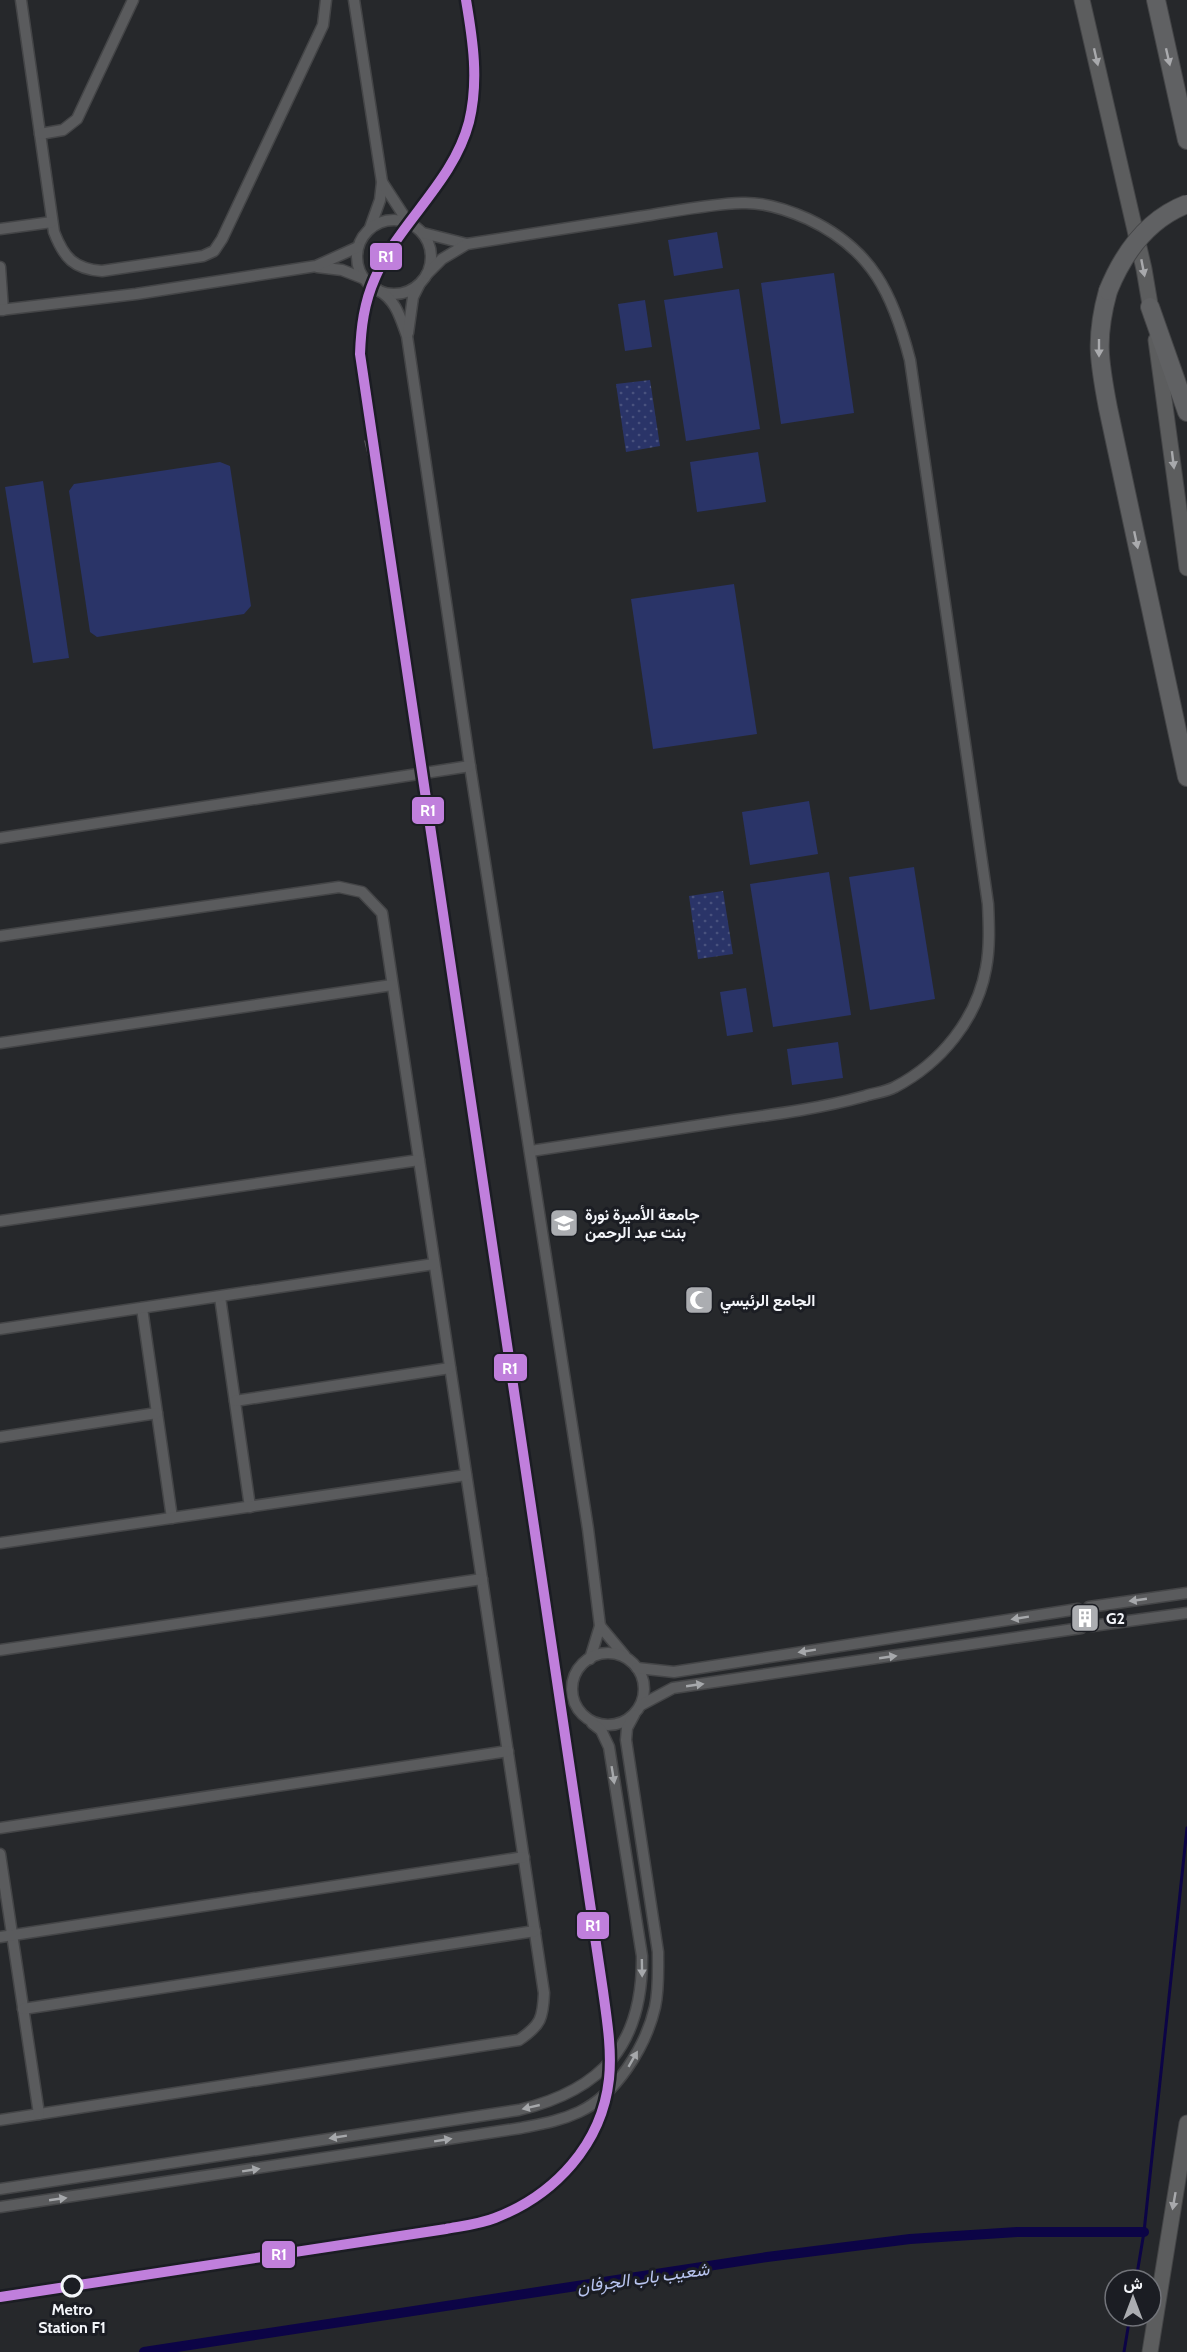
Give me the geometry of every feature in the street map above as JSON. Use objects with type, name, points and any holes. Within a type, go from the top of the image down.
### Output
[{"type":"highway","points":[[1156,0],[1187,140]]},
{"type":"highway","points":[[1187,204],[1176,208],[1146,230],[1124,257],[1108,291],[1100,321],[1099,356],[1108,408],[1187,777]]},
{"type":"highway","points":[[1150,307],[1187,412]]},
{"type":"main road","points":[[1082,0],[1141,257],[1168,417],[1187,568]]},
{"type":"main road","points":[[1150,2352],[1187,2123]]},
{"type":"street","points":[[21,0],[52,222],[59,245],[75,265],[87,270],[102,271],[203,256],[214,251],[222,239],[323,25],[326,0]]},
{"type":"street","points":[[40,134],[63,130],[77,120],[133,0]]},
{"type":"street","points":[[354,0],[382,182],[380,200],[370,228],[358,247],[357,258],[359,269],[365,279],[390,296],[407,336],[470,766],[588,1529],[600,1626],[590,1659]]},
{"type":"street","points":[[382,182],[408,222],[423,232],[467,244]]},
{"type":"street","points":[[378,290],[400,293],[411,290],[442,259],[467,244],[702,207],[743,203],[774,206],[830,230],[855,249],[874,269],[889,296],[910,360],[988,904],[989,940],[986,968],[978,996],[967,1019],[955,1038],[938,1056],[894,1088],[796,1111],[531,1151]]},
{"type":"street","points":[[370,228],[388,220],[408,222]]},
{"type":"street","points":[[0,230],[52,222]]},
{"type":"street","points":[[407,336],[413,297],[424,279],[431,253],[429,242],[423,232]]},
{"type":"street","points":[[316,267],[358,247]]},
{"type":"street","points":[[0,267],[2,310]]},
{"type":"street","points":[[2,310],[136,294],[316,267],[342,270],[365,279]]},
{"type":"street","points":[[0,296],[2,310]]},
{"type":"street","points":[[0,838],[470,766]]},
{"type":"street","points":[[0,936],[339,886],[362,892],[382,913],[544,1993],[543,2014],[535,2029],[519,2040],[0,2120]]},
{"type":"street","points":[[0,1043],[392,985]]},
{"type":"street","points":[[0,1221],[419,1160]]},
{"type":"street","points":[[0,1329],[434,1264]]},
{"type":"street","points":[[220,1297],[250,1507]]},
{"type":"street","points":[[142,1308],[172,1518]]},
{"type":"street","points":[[235,1401],[450,1368]]},
{"type":"street","points":[[0,1437],[157,1413]]},
{"type":"street","points":[[0,1543],[466,1475]]},
{"type":"street","points":[[0,1650],[482,1579]]},
{"type":"street","points":[[0,2189],[519,2110],[546,2104],[574,2091],[597,2075],[618,2051],[632,2028],[639,2007],[642,1956],[609,1747],[601,1730],[578,1708],[574,1698],[575,1676],[581,1666],[590,1659],[609,1654],[633,1664],[674,1672],[1187,1593]]},
{"type":"street","points":[[1108,1605],[1105,1617],[1109,1624]]},
{"type":"street","points":[[641,1705],[673,1688],[1187,1613]]},
{"type":"street","points":[[0,2207],[521,2128],[556,2121],[582,2111],[610,2089],[628,2068],[655,2008],[658,1952],[626,1740],[627,1728],[641,1705],[644,1686],[633,1664],[614,1645],[600,1626]]},
{"type":"street","points":[[592,1723],[616,1724],[634,1715]]},
{"type":"street","points":[[0,1828],[508,1751]]},
{"type":"street","points":[[0,1854],[39,2114]]},
{"type":"street","points":[[0,1937],[524,1857]]},
{"type":"street","points":[[23,2009],[535,1931]]},
{"type":"shaded area","points":[[717,232],[723,268],[674,276],[668,240]]},
{"type":"shaded area","points":[[834,273],[854,413],[781,424],[761,283]]},
{"type":"shaded area","points":[[739,289],[760,429],[686,441],[664,300]]},
{"type":"shaded area","points":[[645,300],[652,347],[625,351],[618,304]]},
{"type":"shaded area","points":[[650,380],[660,446],[626,452],[616,384]]},
{"type":"shaded area","points":[[758,452],[766,502],[697,512],[690,462]]},
{"type":"shaded area","points":[[220,462],[230,466],[251,606],[244,614],[97,637],[90,632],[69,491],[74,484]]},
{"type":"shaded area","points":[[43,481],[69,658],[33,663],[5,487]]},
{"type":"shaded area","points":[[734,584],[757,734],[653,749],[631,599]]},
{"type":"shaded area","points":[[809,801],[818,854],[750,865],[742,812]]},
{"type":"shaded area","points":[[914,867],[935,999],[870,1010],[849,877]]},
{"type":"shaded area","points":[[829,872],[851,1015],[773,1027],[750,884]]},
{"type":"shaded area","points":[[723,891],[733,954],[698,959],[689,896]]},
{"type":"shaded area","points":[[746,988],[753,1032],[727,1036],[720,992]]},
{"type":"shaded area","points":[[838,1042],[843,1078],[792,1085],[787,1049]]},
{"type":"waterway","points":[[1138,2268],[1144,2232],[1187,1828]]},
{"type":"waterway","name":"شعيب باب الجرفان","points":[[144,2352],[767,2257],[910,2239],[1017,2232],[1144,2232]]},
{"type":"waterway","points":[[1124,2352],[1128,2328]]},
{"type":"tram line","points":[[365,441],[384,519]]},
{"type":"tram line","points":[[199,2260],[280,2255]]},
{"type":"transit line","name":"R1","points":[[0,2297],[446,2229],[489,2220],[517,2208],[556,2181],[586,2145],[605,2103],[610,2057],[605,2002],[360,354],[364,315],[375,278],[385,258],[451,164],[469,122],[474,76],[473,46],[466,0]]},
{"type":"place","name":"جامعة الأميرة نورة بنت عبد الرحمن","points":[[564,1223]]},
{"type":"place","name":"الجامع الرئيسي","points":[[699,1300]]},
{"type":"place","name":"G2","points":[[1085,1618]]},
{"type":"place","name":"Metro Station F1","points":[[72,2286]]}]
